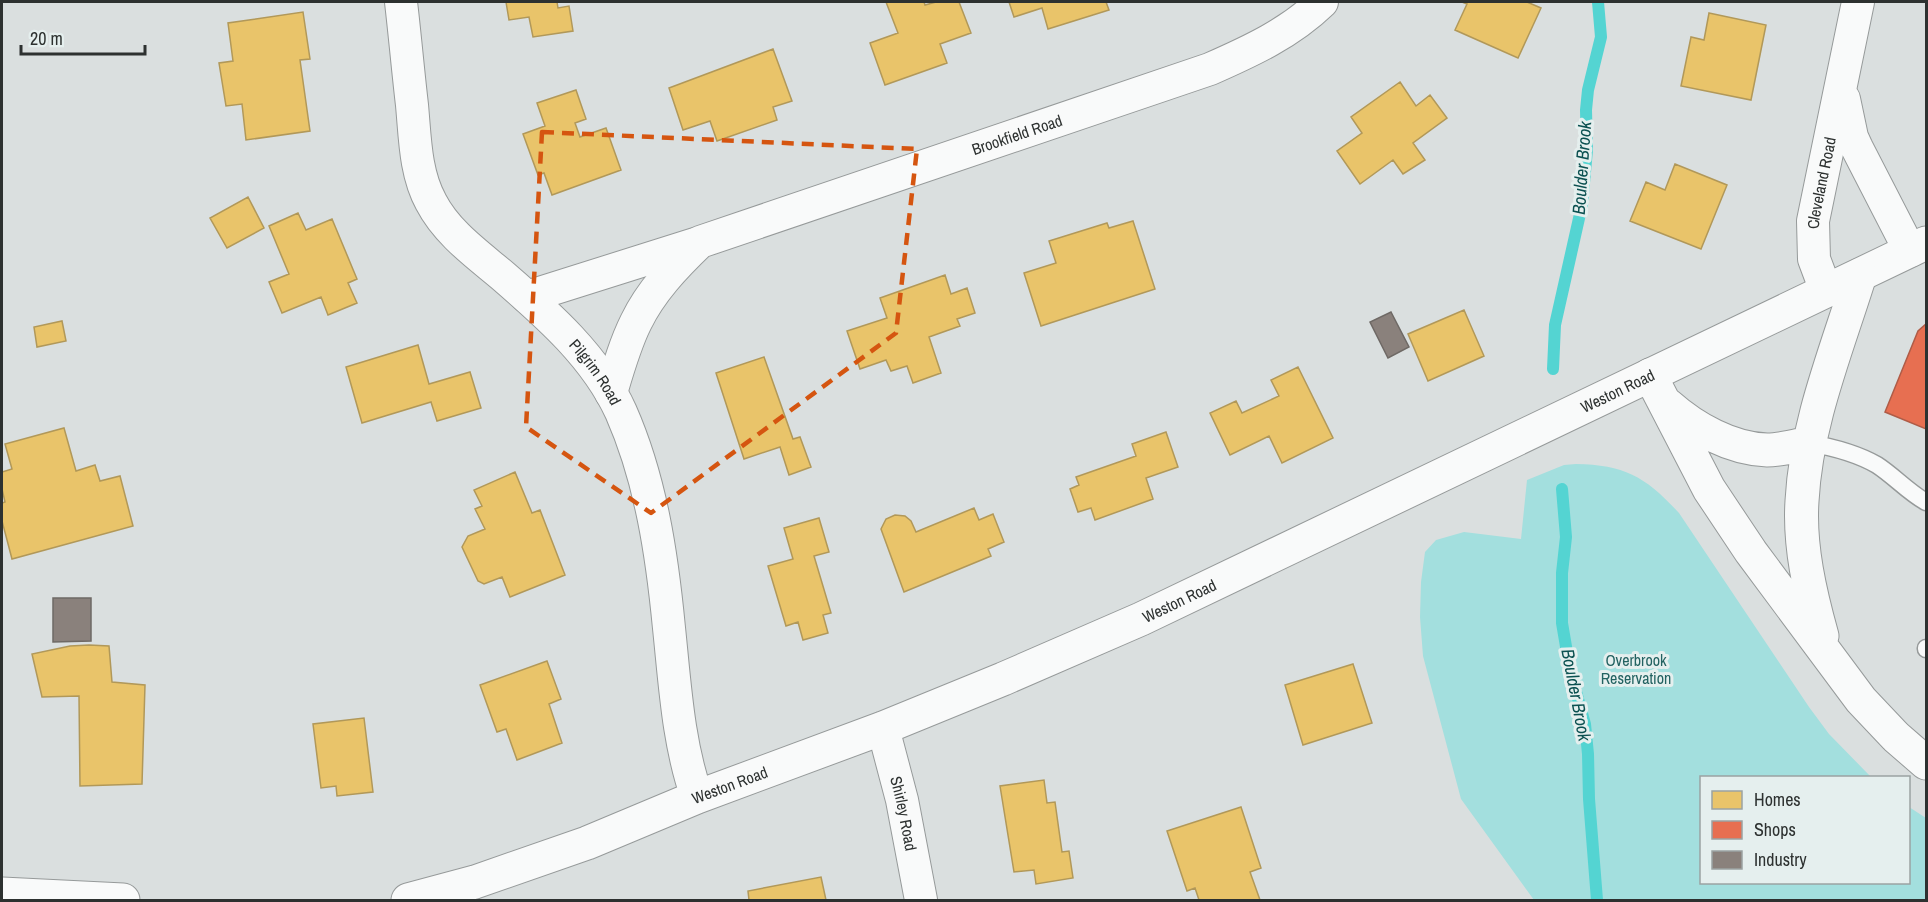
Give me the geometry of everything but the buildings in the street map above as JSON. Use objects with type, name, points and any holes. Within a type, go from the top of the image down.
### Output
[{"type":"main road","name":"Weston Road","points":[[408,900],[457,888],[557,854],[697,797],[883,728],[1003,679],[1657,389],[1826,291],[1918,247]]},
{"type":"main road","points":[[1829,655],[1812,598],[1804,557],[1802,502],[1809,443],[1860,274]]},
{"type":"main road","points":[[1657,389],[1685,419],[1703,430],[1745,447],[1769,450],[1809,443]]},
{"type":"main road","points":[[1657,389],[1697,468],[1750,552],[1861,700],[1884,726],[1926,763]]},
{"type":"main road","points":[[2,894],[123,900]]},
{"type":"street","name":"Pilgrim Road","points":[[401,2],[416,153],[431,203],[454,234],[527,297],[571,340],[600,374],[629,433],[650,505],[665,594],[679,723],[697,797]]},
{"type":"street","name":"Brookfield Road","points":[[527,297],[700,242],[1210,69],[1260,46],[1300,21],[1322,2]]},
{"type":"street","name":"Cleveland Road","points":[[1826,291],[1814,259],[1813,221],[1858,2]]},
{"type":"street","name":"Cleveland Road","points":[[1844,76],[1844,101],[1852,137],[1866,168],[1918,247]]},
{"type":"street","name":"Brookfield Road","points":[[611,393],[626,346],[647,302],[676,265],[700,242]]},
{"type":"street","name":"Shirley Road","points":[[883,728],[902,800],[921,900]]},
{"type":"lane","points":[[1809,443],[1839,449],[1865,459],[1926,502]]},
{"type":"highlighted area","points":[[542,132],[917,149],[896,333],[651,513],[526,427]]},
{"type":"green space","name":"Overbrook Reservation","points":[[1564,465],[1608,467],[1634,475],[1656,490],[1679,513],[1809,707],[1829,734],[1870,776],[1700,776],[1700,884],[1910,884],[1910,808],[1926,818],[1926,900],[1534,900],[1461,799],[1423,656],[1420,617],[1421,582],[1425,552],[1436,540],[1464,532],[1521,539],[1527,480]]},
{"type":"waterway","name":"Boulder Brook","points":[[1553,369],[1555,325],[1582,205],[1587,150],[1588,90],[1601,37],[1598,2]]},
{"type":"waterway","name":"Boulder Brook","points":[[1562,489],[1566,537],[1562,573],[1562,623],[1570,670],[1585,724],[1597,900]]}]
